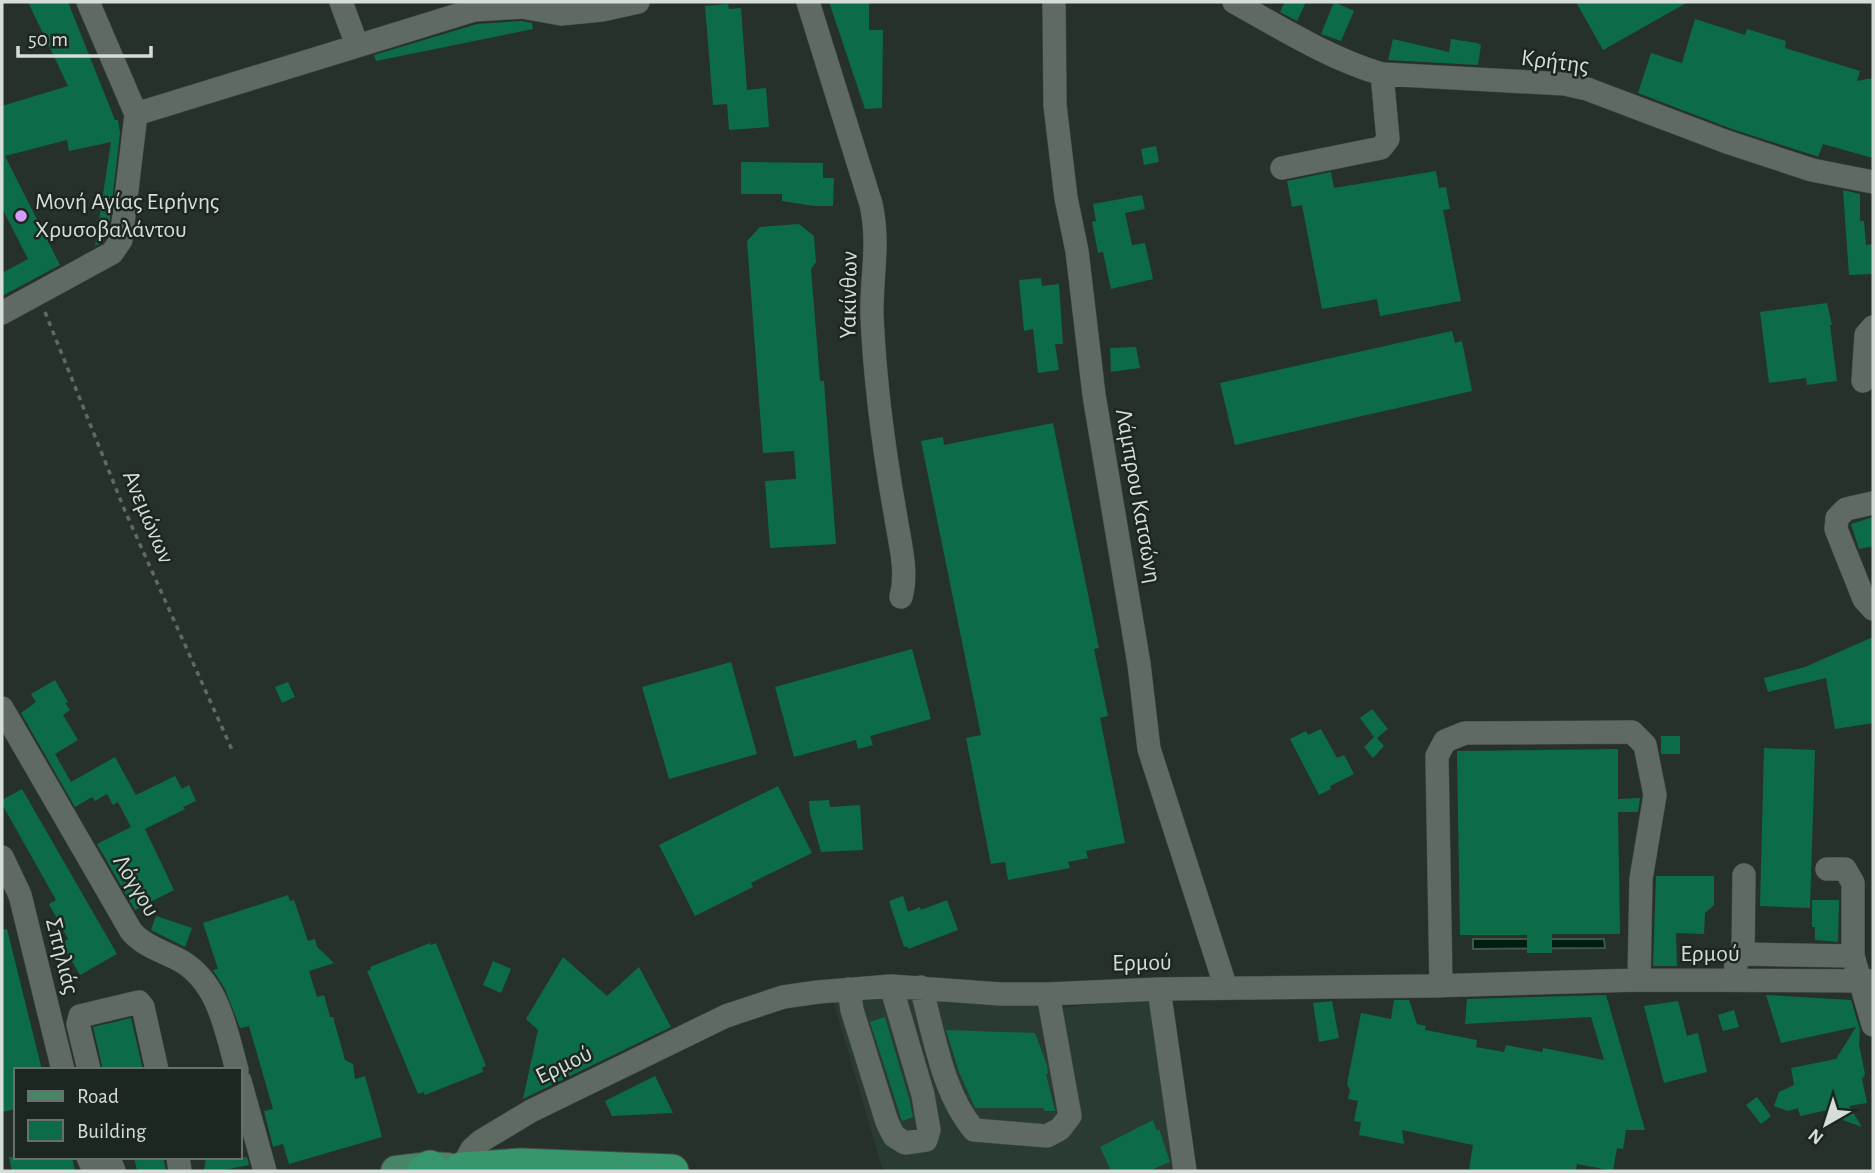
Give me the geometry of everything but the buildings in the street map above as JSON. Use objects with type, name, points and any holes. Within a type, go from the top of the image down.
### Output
[{"type":"highway","points":[[448,1170],[521,1165],[672,1171]]},
{"type":"main road","points":[[396,1171],[448,1170]]},
{"type":"street","points":[[2,313],[107,257],[121,240],[136,114],[88,2]]},
{"type":"street","points":[[341,2],[357,45]]},
{"type":"street","points":[[136,114],[474,10],[522,7],[561,14],[586,13],[638,2]]},
{"type":"street","name":"Υακίνθων","points":[[808,2],[871,204],[876,229],[872,298],[874,354],[888,471],[903,560],[904,587],[901,597]]},
{"type":"street","name":"Λάμπρου Κατσώνη","points":[[1054,2],[1055,105],[1066,198],[1077,251],[1094,395],[1139,664],[1149,749],[1226,988]]},
{"type":"street","name":"Κρήτης","points":[[1234,2],[1364,69],[1382,74],[1564,85],[1587,89],[1727,142],[1812,170],[1873,182]]},
{"type":"street","points":[[1282,168],[1381,148],[1388,139],[1382,74]]},
{"type":"street","points":[[1863,381],[1866,335],[1873,327]]},
{"type":"street","points":[[1873,503],[1846,509],[1837,518],[1836,529],[1864,599],[1873,609]]},
{"type":"street","name":"Λόγγου","points":[[2,708],[131,931],[137,939],[187,964],[202,977],[221,1014],[236,1068]]},
{"type":"street","points":[[1441,986],[1437,755],[1445,741],[1465,733],[1632,732],[1645,745],[1655,795],[1641,879],[1639,980]]},
{"type":"street","name":"Σπηλιάς","points":[[2,857],[11,898],[62,1068]]},
{"type":"street","points":[[1827,869],[1845,869],[1853,883],[1853,956],[1867,981],[1873,1024]]},
{"type":"street","points":[[1735,980],[1736,963],[1743,954],[1744,875]]},
{"type":"street","points":[[1743,954],[1853,956]]},
{"type":"street","name":"Ερμού","points":[[448,1170],[481,1141],[531,1111],[726,1016],[783,998],[849,989],[891,986],[1000,994],[1048,994],[1159,989],[1441,986],[1639,980],[1867,981]]},
{"type":"street","points":[[849,989],[852,1010],[887,1122],[894,1136],[905,1143],[926,1140],[929,1130],[923,1095],[891,986]]},
{"type":"street","points":[[921,987],[942,1066],[961,1114],[974,1130],[1046,1136],[1060,1129],[1070,1116],[1048,994]]},
{"type":"street","points":[[1159,989],[1185,1171]]},
{"type":"street","points":[[89,1068],[78,1024],[79,1016],[139,1002],[143,1007],[158,1068]]},
{"type":"street","points":[[242,1089],[265,1171]]},
{"type":"path","name":"Ανεμώνων","points":[[37,294],[125,511],[233,752]]},
{"type":"shaded area","points":[[1473,939],[1604,939],[1605,948],[1473,949]]},
{"type":"shaded area","points":[[906,994],[1001,1005],[1068,1007],[1149,998],[1175,1171],[883,1171],[833,1000]]},
{"type":"place","name":"Μονή Αγίας Ειρήνης Χρυσοβαλάντου","points":[[21,216]]}]
